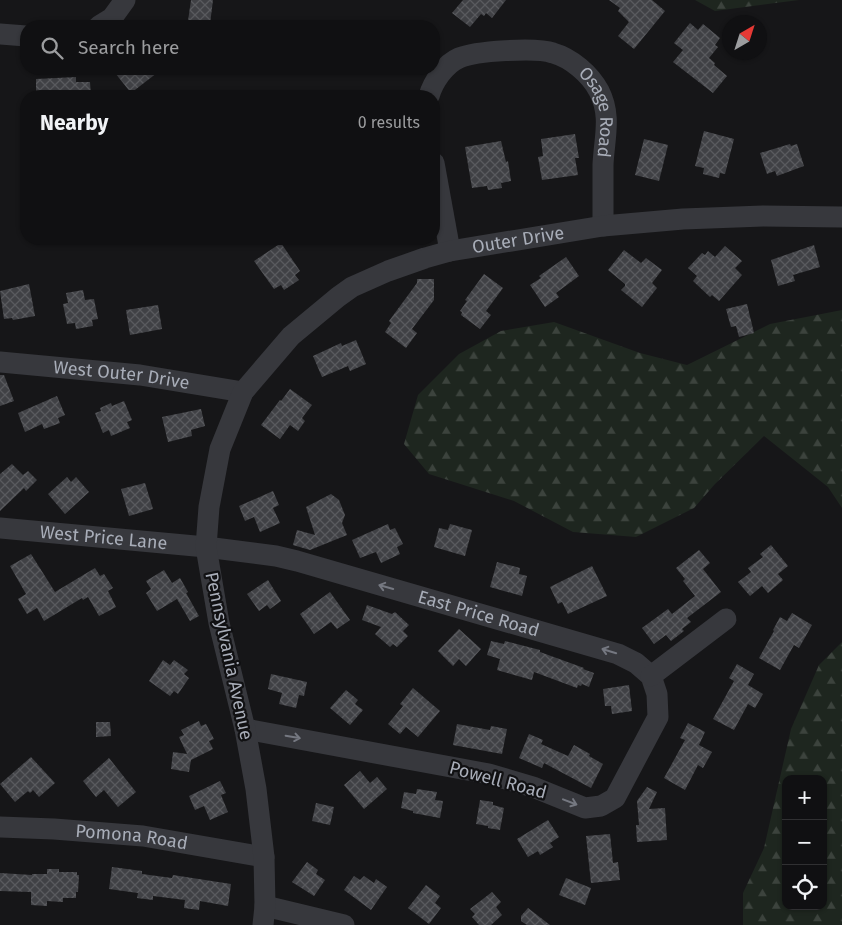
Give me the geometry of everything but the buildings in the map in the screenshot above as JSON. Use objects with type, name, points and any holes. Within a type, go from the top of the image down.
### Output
[{"type":"street","points":[[109,20],[126,0]]},
{"type":"street","points":[[0,34],[20,36]]},
{"type":"street","name":"Osage Road","points":[[432,90],[443,71],[460,58],[516,49],[552,52],[572,62],[589,77],[599,91],[604,106],[607,126],[603,164],[603,226]]},
{"type":"street","points":[[440,196],[450,251]]},
{"type":"street","name":"Outer Drive","points":[[244,392],[290,336],[338,297],[352,287],[424,258],[450,251],[603,226],[763,216],[842,217]]},
{"type":"street","name":"West Outer Drive","points":[[0,362],[140,375],[244,392]]},
{"type":"street","name":"Pennsylvania Avenue","points":[[244,392],[220,449],[209,507],[206,547],[219,623],[245,729],[256,789],[264,857],[264,916]]},
{"type":"street","name":"West Price Lane","points":[[0,528],[206,547]]},
{"type":"street","name":"East Price Road","points":[[206,547],[276,556],[297,561],[576,641],[618,654],[636,663],[651,676]]},
{"type":"street","points":[[651,676],[726,619]]},
{"type":"street","name":"Powell Road","points":[[245,729],[489,774],[532,787],[585,808],[601,806],[615,798],[658,717],[657,694],[651,676]]},
{"type":"street","name":"Pomona Road","points":[[0,827],[143,836],[264,857]]},
{"type":"street","points":[[264,916],[344,925]]},
{"type":"green space","points":[[695,0],[799,0],[715,11]]},
{"type":"green space","points":[[842,310],[842,508],[828,487],[764,436],[715,484],[694,508],[636,537],[573,532],[514,501],[429,474],[404,444],[418,395],[459,354],[501,331],[554,322],[640,353],[687,365],[770,324]]},
{"type":"green space","points":[[842,642],[842,925],[743,925],[743,893],[764,848],[791,729],[819,665]]}]
